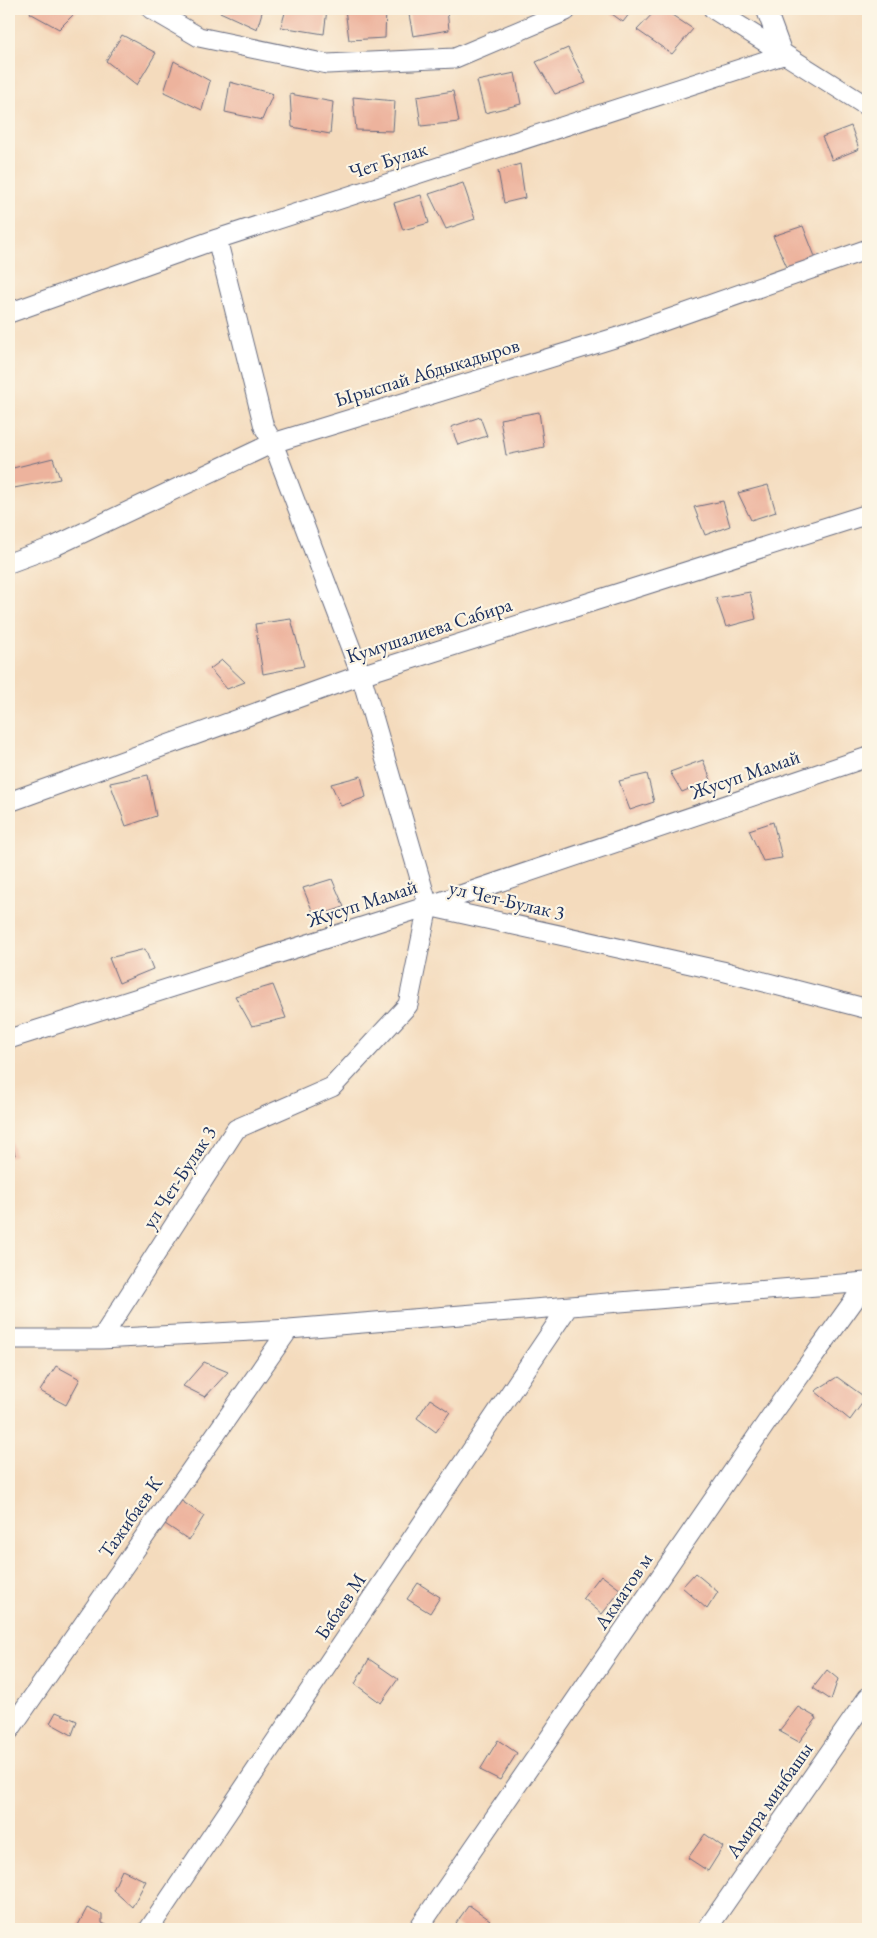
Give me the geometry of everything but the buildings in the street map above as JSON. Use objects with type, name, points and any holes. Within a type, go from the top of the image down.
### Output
[{"type":"street","points":[[151,9],[198,37],[327,64],[455,58],[566,11],[562,9]]},
{"type":"street","points":[[713,9],[868,107]]},
{"type":"street","points":[[766,9],[783,55]]},
{"type":"street","name":"Чет Булак","points":[[9,313],[217,239],[783,55]]},
{"type":"street","points":[[217,239],[264,427],[273,443],[360,675],[428,906]]},
{"type":"street","name":"Ырыспай Абдыкадыров","points":[[9,562],[55,546],[273,443],[621,336],[868,250]]},
{"type":"street","name":"Кумушалиева Сабира","points":[[9,802],[360,675],[868,514]]},
{"type":"street","name":"Жусуп Мамай","points":[[9,1039],[428,906],[868,756]]},
{"type":"street","name":"ул Чет-Булак 3","points":[[101,1339],[236,1129],[332,1087],[408,1005],[428,906],[722,971],[868,1009]]},
{"type":"street","points":[[9,1339],[101,1339],[289,1329],[867,1281]]},
{"type":"street","name":"Акматов м","points":[[418,1929],[771,1416],[867,1281]]},
{"type":"street","name":"Бабаев М","points":[[150,1929],[568,1307]]},
{"type":"street","name":"Тажибаев К","points":[[9,1732],[289,1329]]},
{"type":"street","name":"Амира минбашы","points":[[707,1929],[868,1697]]}]
